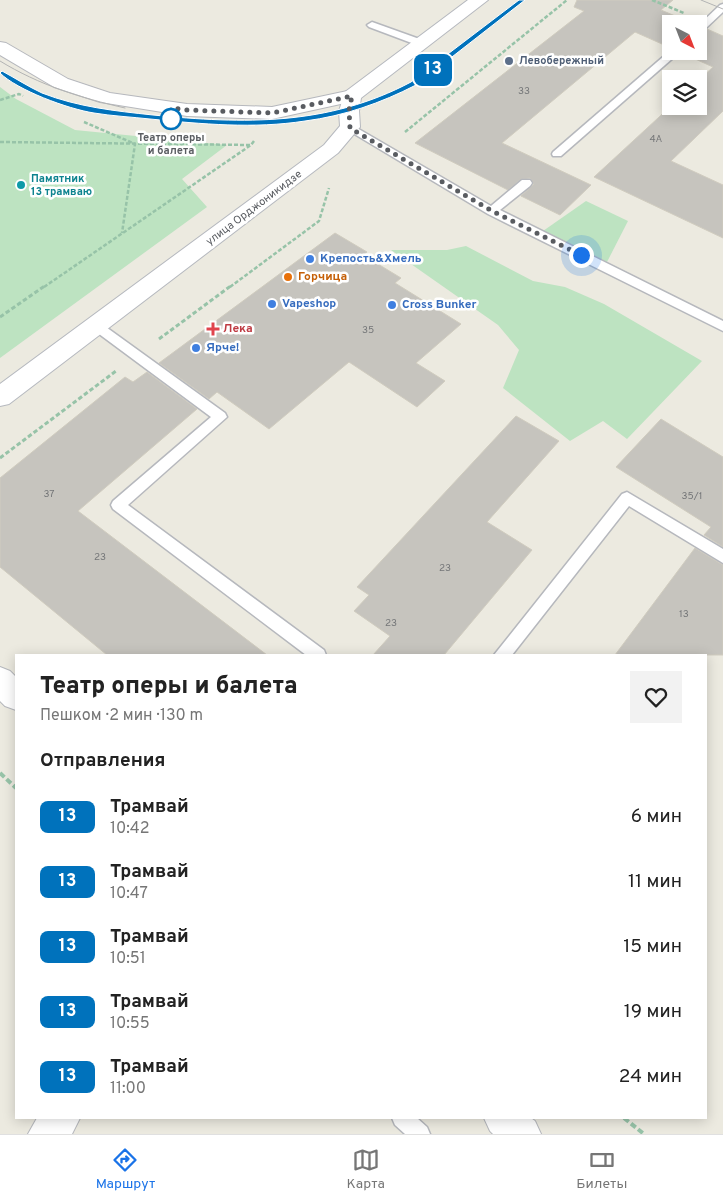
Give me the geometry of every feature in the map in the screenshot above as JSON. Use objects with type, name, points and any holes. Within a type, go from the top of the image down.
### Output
[{"type":"main road","points":[[0,47],[61,83],[107,98],[187,110],[272,113],[352,96],[479,0]]},
{"type":"main road","points":[[350,128],[349,110],[352,96]]},
{"type":"main road","name":"улица Орджоникидзе","points":[[0,396],[307,168],[331,149],[350,128]]},
{"type":"main road","points":[[0,682],[15,695]]},
{"type":"main road","points":[[47,1134],[60,1119]]},
{"type":"main road","points":[[504,1119],[522,1134]]},
{"type":"lane","points":[[708,21],[723,7]]},
{"type":"lane","points":[[372,25],[421,43]]},
{"type":"lane","points":[[557,154],[666,60]]},
{"type":"lane","points":[[350,128],[492,211],[723,326]]},
{"type":"lane","points":[[492,211],[526,183]]},
{"type":"lane","points":[[95,325],[220,417],[118,505],[317,654]]},
{"type":"lane","points":[[503,654],[627,498],[723,557]]},
{"type":"lane","points":[[403,1119],[420,1134]]},
{"type":"path","points":[[385,148],[567,0]]},
{"type":"path","points":[[0,100],[19,94],[28,98]]},
{"type":"path","points":[[0,317],[251,145],[272,113]]},
{"type":"path","points":[[81,121],[135,144]]},
{"type":"path","points":[[0,142],[251,145]]},
{"type":"path","points":[[122,233],[135,144]]},
{"type":"path","points":[[0,458],[319,220],[332,181]]},
{"type":"path","points":[[0,773],[15,787]]},
{"type":"path","points":[[625,1119],[644,1134]]},
{"type":"green space","points":[[0,87],[16,99],[75,130],[227,145],[182,179],[207,207],[0,358]]},
{"type":"green space","points":[[586,201],[628,221],[607,262],[543,231]]},
{"type":"green space","points":[[466,246],[533,281],[565,287],[604,304],[702,361],[627,439],[603,421],[570,441],[503,388],[519,350],[498,325],[391,250],[447,250]]},
{"type":"building","points":[[577,0],[673,0],[661,10],[673,15],[662,15],[662,44],[635,32],[502,143],[591,185],[560,215],[521,196],[534,184],[530,178],[521,179],[508,190],[415,143],[584,11],[574,7]]},
{"type":"building","points":[[708,29],[723,36],[723,111],[671,161],[723,185],[723,238],[594,177],[662,114],[707,115],[707,73],[713,67],[698,60],[708,60]]},
{"type":"building","points":[[335,233],[367,252],[363,255],[401,278],[395,283],[461,324],[416,363],[445,381],[417,407],[349,362],[269,429],[217,392],[209,399],[159,363]]},
{"type":"building","points":[[147,372],[197,409],[78,511],[266,654],[106,654],[0,567],[0,478],[125,377],[133,382]]},
{"type":"building","points":[[516,416],[559,441],[487,522],[532,550],[445,654],[374,654],[390,636],[354,611],[369,595],[357,587]]},
{"type":"building","points":[[661,419],[723,457],[723,547],[704,535],[711,527],[616,467]]},
{"type":"building","points":[[695,548],[723,565],[723,655],[616,654]]},
{"type":"tram line","points":[[0,73],[25,87],[51,98],[85,108],[125,115],[216,123],[262,122],[306,118],[346,111],[380,100],[399,91],[454,54],[522,0]]},
{"type":"tram line","name":"13","points":[[0,73],[39,94],[93,111],[198,122],[266,123],[305,119],[349,110],[367,104],[395,93],[422,79],[522,0]]},
{"type":"tram line","points":[[701,0],[723,9]]},
{"type":"tram line","points":[[0,61],[45,84],[92,100],[125,108]]},
{"type":"place","name":"Левобережный","points":[[509,61]]},
{"type":"place","name":"Театр оперы и балета","points":[[171,119]]},
{"type":"place","name":"Памятник 13 трамваю","points":[[21,185]]},
{"type":"place","name":"Крепость&Хмель","points":[[310,259]]},
{"type":"place","name":"Горчица","points":[[288,277]]},
{"type":"place","name":"Vapeshop","points":[[272,304]]},
{"type":"place","name":"Cross Bunker","points":[[392,305]]},
{"type":"place","name":"Лека","points":[[213,329]]},
{"type":"place","name":"Ярче!","points":[[196,348]]},
{"type":"route","points":[[171,119],[171,108],[272,113],[352,96],[349,110],[350,128],[492,211],[581,255]]}]
